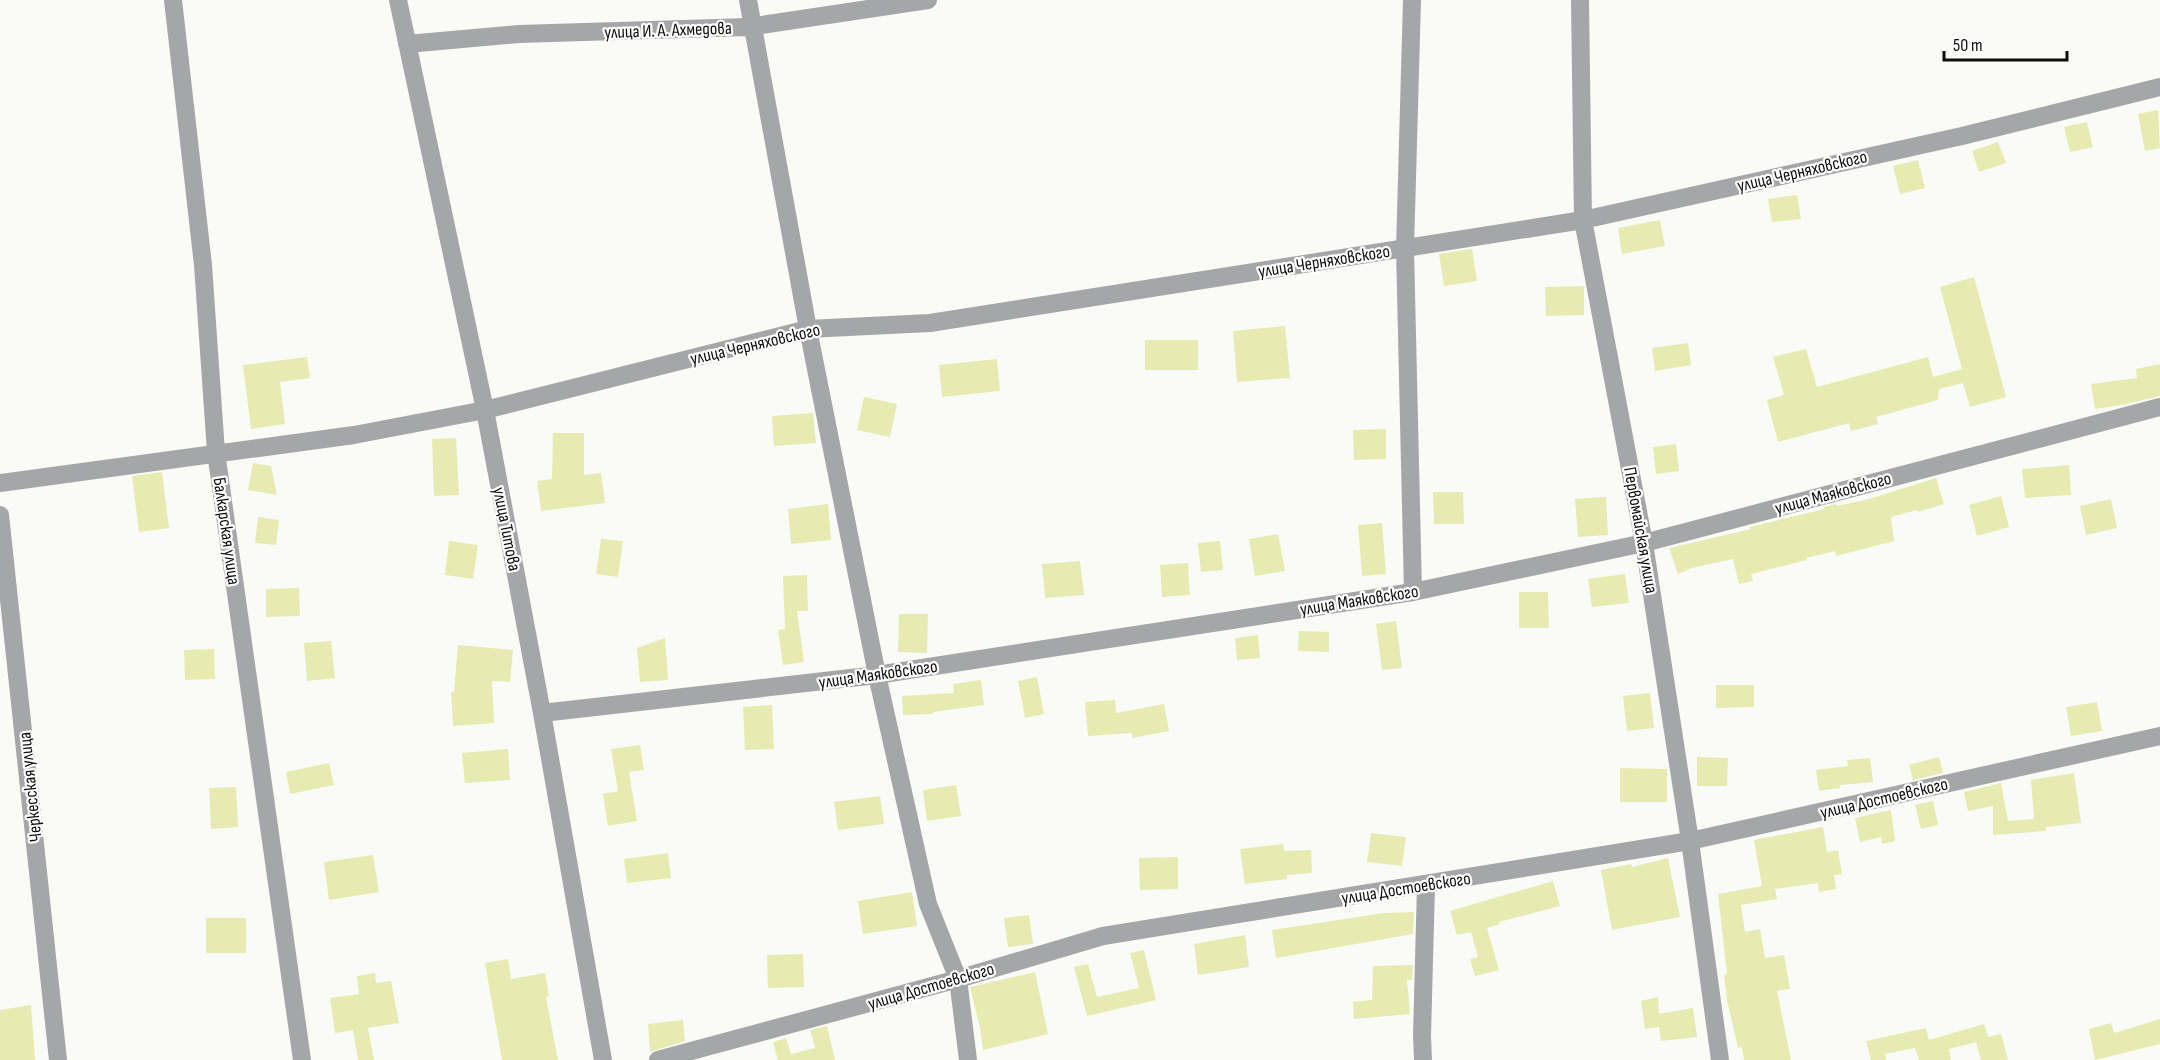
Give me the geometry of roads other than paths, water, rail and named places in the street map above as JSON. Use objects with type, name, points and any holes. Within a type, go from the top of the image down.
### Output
[{"type":"street","name":"Балкарская улица","points":[[173,0],[203,265],[216,452],[302,1060]]},
{"type":"street","name":"улица Титова","points":[[398,0],[485,410],[542,713],[603,1060]]},
{"type":"street","points":[[748,0],[808,329],[877,675],[928,904],[958,979],[968,1060]]},
{"type":"street","name":"улица И. А. Ахмедова","points":[[407,44],[519,34],[753,26],[928,0]]},
{"type":"street","points":[[1413,0],[1405,249],[1413,592]]},
{"type":"street","name":"Первомайская улица","points":[[1580,0],[1583,220],[1644,543],[1690,841],[1720,1060]]},
{"type":"street","name":"улица Черняховского","points":[[0,483],[354,435],[485,410],[808,329],[930,323],[1583,220],[1962,136],[2160,87]]},
{"type":"street","name":"улица Маяковского","points":[[542,713],[877,675],[1413,592],[1644,543],[2160,407]]},
{"type":"street","name":"Черкесская улица","points":[[0,515],[58,1060]]},
{"type":"street","name":"улица Достоевского","points":[[658,1060],[958,979],[1102,936],[1690,841],[2160,736]]},
{"type":"street","points":[[1423,1060],[1426,885]]}]
